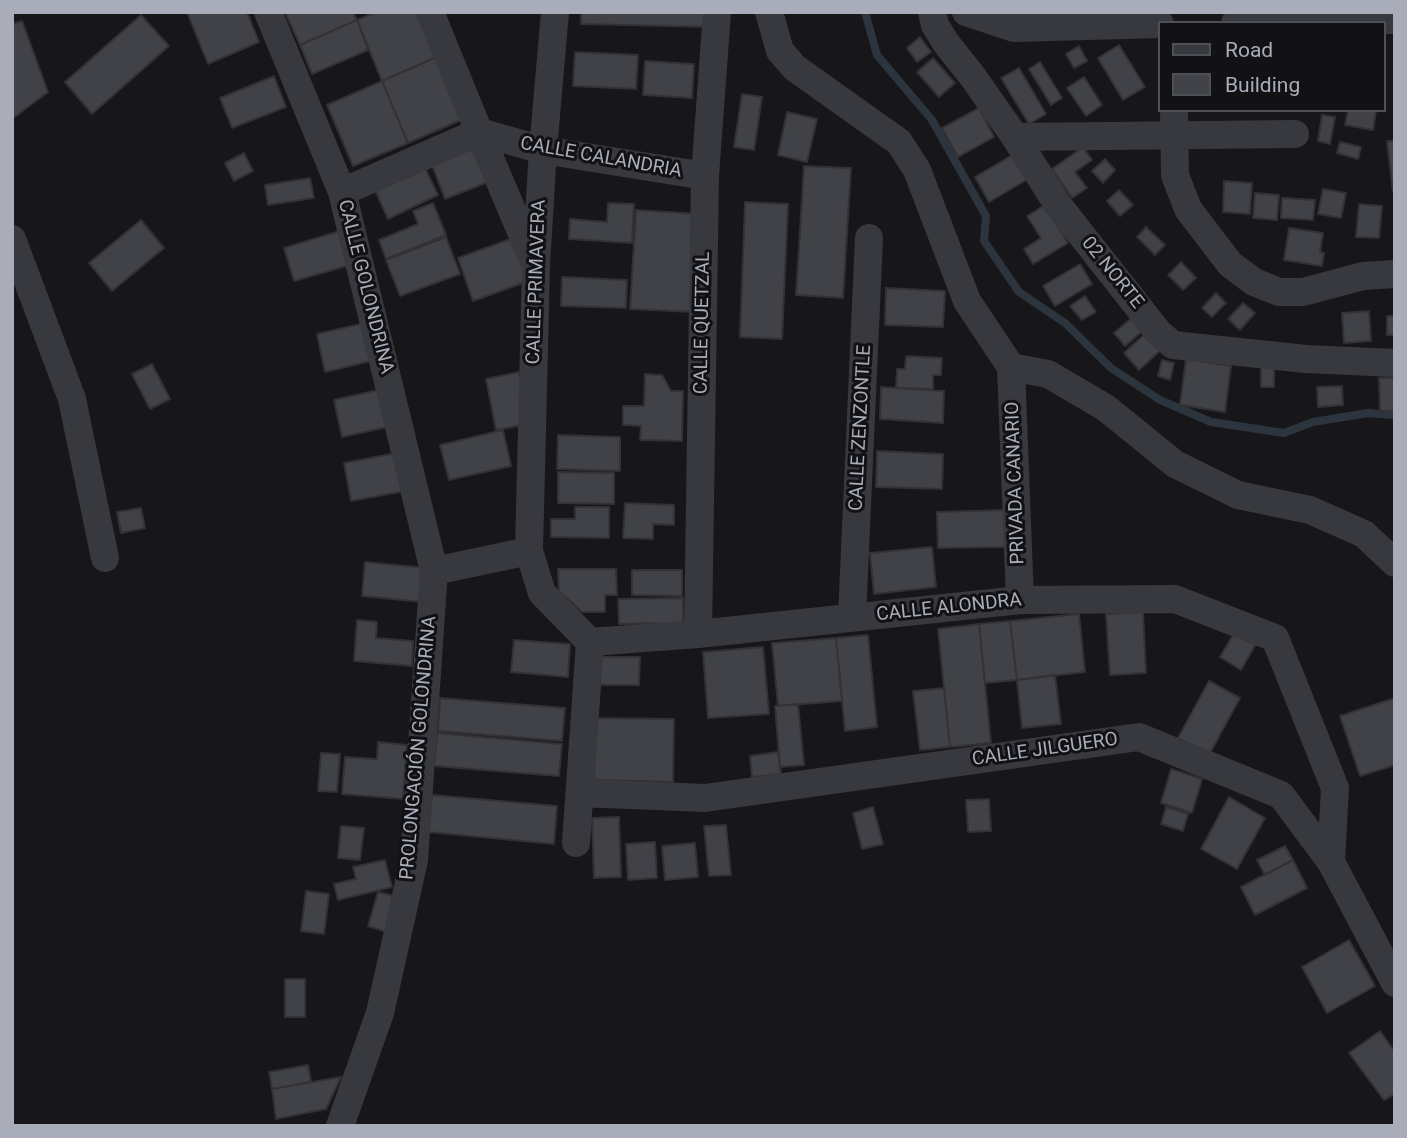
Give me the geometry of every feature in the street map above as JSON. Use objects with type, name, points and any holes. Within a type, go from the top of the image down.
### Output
[{"type":"street","name":"CALLE GOLONDRINA","points":[[268,12],[342,192],[434,571]]},
{"type":"street","points":[[430,12],[536,265]]},
{"type":"street","name":"CALLE PRIMAVERA","points":[[529,551],[536,265],[555,12]]},
{"type":"street","name":"CALLE QUETZAL","points":[[698,634],[705,176],[718,12]]},
{"type":"street","points":[[768,12],[780,51],[795,68],[899,142],[917,170],[967,301],[1011,367],[1048,374],[1107,408],[1175,464],[1238,495],[1310,510],[1364,534],[1395,563]]},
{"type":"street","name":"02 NORTE","points":[[932,12],[935,25],[946,43],[1015,137],[1058,205],[1157,332],[1173,345],[1306,359],[1395,363]]},
{"type":"street","points":[[966,12],[1014,28],[1158,24]]},
{"type":"street","points":[[1342,21],[1395,20]]},
{"type":"street","points":[[1015,137],[1174,123],[1295,134]]},
{"type":"street","points":[[1174,123],[1175,175],[1188,209],[1230,264],[1254,282],[1279,292],[1303,292],[1363,276],[1395,274]]},
{"type":"street","points":[[342,192],[479,132]]},
{"type":"street","name":"CALLE CALANDRIA","points":[[479,132],[543,150],[705,176]]},
{"type":"street","name":"CALLE ZENZONTLE","points":[[852,617],[869,238]]},
{"type":"street","points":[[12,239],[72,399],[104,558]]},
{"type":"street","name":"PRIVADA CANARIO","points":[[1011,367],[1020,600]]},
{"type":"street","points":[[434,571],[529,551],[542,593],[590,642],[576,843]]},
{"type":"street","name":"PROLONGACIÓN GOLONDRINA","points":[[340,1126],[380,1013],[414,860],[434,571]]},
{"type":"street","name":"CALLE ALONDRA","points":[[590,642],[698,634],[1020,600],[1175,598],[1275,638],[1335,788],[1331,862]]},
{"type":"street","name":"CALLE JILGUERO","points":[[580,793],[705,798],[1139,737],[1281,795],[1331,862],[1395,983]]},
{"type":"building","points":[[187,12],[247,12],[259,42],[208,64]]},
{"type":"building","points":[[285,12],[353,12],[357,20],[300,45]]},
{"type":"building","points":[[376,12],[422,12],[441,55],[382,81],[357,20]]},
{"type":"building","points":[[581,12],[711,12],[711,27],[581,24]]},
{"type":"building","points":[[141,15],[169,46],[92,114],[65,82]]},
{"type":"building","points":[[357,20],[368,50],[312,74],[300,45]]},
{"type":"building","points":[[22,21],[48,92],[12,119],[12,24]]},
{"type":"building","points":[[920,37],[931,52],[917,62],[907,48]]},
{"type":"building","points":[[1119,45],[1145,87],[1123,100],[1098,58]]},
{"type":"building","points":[[1079,46],[1087,61],[1074,68],[1066,54]]},
{"type":"building","points":[[575,52],[638,55],[636,89],[573,86]]},
{"type":"building","points":[[441,55],[468,117],[408,143],[382,81]]},
{"type":"building","points":[[933,58],[955,83],[939,97],[917,72]]},
{"type":"building","points":[[645,61],[694,64],[692,98],[643,95]]},
{"type":"building","points":[[1040,62],[1062,98],[1051,105],[1029,69]]},
{"type":"building","points":[[1019,68],[1046,114],[1029,124],[1001,78]]},
{"type":"building","points":[[274,76],[286,107],[232,128],[220,98]]},
{"type":"building","points":[[1084,77],[1102,105],[1086,116],[1067,88]]},
{"type":"building","points":[[382,81],[408,143],[353,166],[327,105]]},
{"type":"building","points":[[742,94],[762,97],[754,150],[734,147]]},
{"type":"building","points":[[979,108],[994,137],[958,157],[942,128]]},
{"type":"building","points":[[787,112],[817,119],[807,162],[778,155]]},
{"type":"building","points":[[1348,112],[1376,112],[1373,130],[1345,125]]},
{"type":"building","points":[[1322,115],[1335,117],[1330,144],[1318,141]]},
{"type":"building","points":[[1387,141],[1395,141],[1395,192],[1393,192]]},
{"type":"building","points":[[1340,142],[1361,147],[1358,159],[1337,153]]},
{"type":"building","points":[[474,144],[488,182],[445,199],[430,160]]},
{"type":"building","points":[[1083,147],[1092,160],[1075,172],[1087,188],[1072,198],[1052,169]]},
{"type":"building","points":[[244,153],[253,171],[234,181],[225,163]]},
{"type":"building","points":[[1014,154],[1028,179],[989,202],[975,177]]},
{"type":"building","points":[[1105,159],[1115,170],[1103,183],[1092,171]]},
{"type":"building","points":[[424,166],[438,195],[388,219],[375,190]]},
{"type":"building","points":[[804,166],[851,168],[843,298],[796,295]]},
{"type":"building","points":[[310,178],[314,198],[268,205],[265,185]]},
{"type":"building","points":[[1224,181],[1252,183],[1250,214],[1223,212]]},
{"type":"building","points":[[1323,189],[1346,193],[1341,218],[1318,214]]},
{"type":"building","points":[[1119,190],[1133,205],[1120,216],[1107,201]]},
{"type":"building","points":[[1255,193],[1279,195],[1277,220],[1253,218]]},
{"type":"building","points":[[1282,198],[1315,200],[1313,220],[1281,218]]},
{"type":"building","points":[[745,202],[788,204],[782,339],[740,337]]},
{"type":"building","points":[[433,203],[446,235],[386,259],[379,240],[418,224],[413,211]]},
{"type":"building","points":[[608,203],[634,204],[632,243],[569,239],[570,219],[607,222]]},
{"type":"building","points":[[1359,204],[1382,206],[1379,238],[1356,237]]},
{"type":"building","points":[[1045,205],[1068,243],[1033,264],[1024,249],[1041,238],[1027,216]]},
{"type":"building","points":[[636,210],[699,214],[693,312],[630,309]]},
{"type":"building","points":[[141,220],[164,248],[112,291],[89,263]]},
{"type":"building","points":[[1146,227],[1165,245],[1155,255],[1137,237]]},
{"type":"building","points":[[1289,228],[1323,233],[1320,252],[1324,253],[1322,266],[1284,260]]},
{"type":"building","points":[[340,231],[350,265],[294,281],[284,248]]},
{"type":"building","points":[[446,237],[460,274],[400,296],[386,260]]},
{"type":"building","points":[[516,237],[531,280],[473,301],[458,258]]},
{"type":"building","points":[[1181,262],[1196,278],[1183,290],[1168,275]]},
{"type":"building","points":[[1080,264],[1092,284],[1055,306],[1043,286]]},
{"type":"building","points":[[562,277],[627,280],[626,308],[561,306]]},
{"type":"building","points":[[886,288],[945,291],[943,327],[885,325]]},
{"type":"building","points":[[1216,293],[1226,303],[1212,317],[1202,308]]},
{"type":"building","points":[[1085,296],[1096,312],[1082,320],[1070,306]]},
{"type":"building","points":[[1243,303],[1255,313],[1240,330],[1228,319]]},
{"type":"building","points":[[1369,311],[1371,341],[1344,343],[1342,313]]},
{"type":"building","points":[[1134,316],[1145,329],[1125,346],[1114,333]]},
{"type":"building","points":[[1387,316],[1395,316],[1395,335],[1387,335]]},
{"type":"building","points":[[370,322],[379,359],[325,372],[317,334]]},
{"type":"building","points":[[1147,332],[1162,349],[1139,370],[1124,353]]},
{"type":"building","points":[[906,356],[942,358],[941,375],[933,375],[933,389],[896,388],[897,369],[905,369]]},
{"type":"building","points":[[1186,359],[1231,366],[1225,412],[1180,405]]},
{"type":"building","points":[[1162,360],[1174,363],[1170,380],[1158,376]]},
{"type":"building","points":[[152,364],[170,399],[150,409],[132,374]]},
{"type":"building","points":[[1261,366],[1274,366],[1274,387],[1261,387]]},
{"type":"building","points":[[519,372],[529,424],[496,430],[486,379]]},
{"type":"building","points":[[645,374],[662,375],[671,391],[683,391],[682,441],[640,440],[641,426],[623,425],[623,406],[644,406]]},
{"type":"building","points":[[1379,378],[1395,378],[1395,411],[1380,411]]},
{"type":"building","points":[[1342,386],[1343,405],[1318,407],[1317,387]]},
{"type":"building","points":[[881,387],[944,391],[943,423],[880,419]]},
{"type":"building","points":[[387,388],[396,425],[342,437],[334,400]]},
{"type":"building","points":[[503,430],[511,466],[449,480],[440,445]]},
{"type":"building","points":[[558,435],[620,437],[620,471],[557,469]]},
{"type":"building","points":[[877,451],[943,454],[942,489],[876,487]]},
{"type":"building","points":[[402,452],[410,490],[351,501],[344,463]]},
{"type":"building","points":[[558,472],[614,473],[614,504],[558,503]]},
{"type":"building","points":[[625,503],[674,505],[674,525],[653,524],[653,539],[623,538]]},
{"type":"building","points":[[575,507],[609,507],[609,538],[551,537],[551,519],[575,519]]},
{"type":"building","points":[[141,508],[145,528],[121,533],[117,512]]},
{"type":"building","points":[[1004,510],[1005,547],[938,548],[937,512]]},
{"type":"building","points":[[932,547],[936,587],[874,594],[870,553]]},
{"type":"building","points":[[365,562],[426,568],[423,602],[362,596]]},
{"type":"building","points":[[558,569],[616,569],[617,595],[605,595],[605,612],[582,612],[559,591]]},
{"type":"building","points":[[632,570],[682,570],[682,596],[632,595]]},
{"type":"building","points":[[683,598],[683,623],[619,624],[618,599]]},
{"type":"building","points":[[1143,612],[1146,673],[1110,675],[1106,614]]},
{"type":"building","points":[[1079,614],[1085,672],[1017,680],[1010,621]]},
{"type":"building","points":[[357,620],[377,622],[376,638],[413,641],[412,666],[354,661]]},
{"type":"building","points":[[1010,621],[1017,680],[985,683],[979,624]]},
{"type":"building","points":[[979,624],[991,743],[950,747],[938,629]]},
{"type":"building","points":[[1236,630],[1257,642],[1241,670],[1220,657]]},
{"type":"building","points":[[868,635],[877,727],[845,731],[836,638]]},
{"type":"building","points":[[836,638],[842,701],[778,706],[772,643]]},
{"type":"building","points":[[514,640],[570,644],[568,677],[511,672]]},
{"type":"building","points":[[763,647],[769,714],[708,718],[703,652]]},
{"type":"building","points":[[597,657],[640,657],[639,685],[596,685]]},
{"type":"building","points":[[1055,675],[1061,724],[1022,728],[1017,680]]},
{"type":"building","points":[[1209,681],[1240,698],[1209,755],[1178,738]]},
{"type":"building","points":[[944,688],[950,747],[920,750],[913,691]]},
{"type":"building","points":[[440,698],[565,708],[562,741],[438,731]]},
{"type":"building","points":[[1395,698],[1395,765],[1360,776],[1340,716]]},
{"type":"building","points":[[798,704],[804,765],[780,767],[775,706]]},
{"type":"building","points":[[595,718],[674,719],[673,782],[594,780]]},
{"type":"building","points":[[437,733],[562,744],[559,776],[434,766]]},
{"type":"building","points":[[378,742],[407,745],[403,799],[342,794],[345,757],[377,759]]},
{"type":"building","points":[[778,752],[781,774],[752,777],[750,756]]},
{"type":"building","points":[[321,753],[340,754],[337,792],[318,791]]},
{"type":"building","points":[[1171,769],[1202,779],[1192,813],[1161,803]]},
{"type":"building","points":[[432,795],[557,806],[554,844],[428,832]]},
{"type":"building","points":[[1229,797],[1265,818],[1237,869],[1201,849]]},
{"type":"building","points":[[989,799],[991,831],[968,832],[966,800]]},
{"type":"building","points":[[873,807],[883,844],[862,849],[853,813]]},
{"type":"building","points":[[1166,807],[1188,814],[1183,831],[1161,824]]},
{"type":"building","points":[[619,817],[621,877],[594,878],[592,818]]},
{"type":"building","points":[[726,825],[731,875],[709,876],[704,826]]},
{"type":"building","points":[[341,826],[364,828],[360,860],[338,858]]},
{"type":"building","points":[[655,842],[657,878],[628,880],[626,844]]},
{"type":"building","points":[[695,843],[698,877],[665,880],[662,846]]},
{"type":"building","points":[[1285,846],[1293,860],[1265,875],[1257,860]]},
{"type":"building","points":[[385,860],[392,887],[338,900],[334,884],[356,879],[353,867]]},
{"type":"building","points":[[1293,860],[1307,888],[1255,915],[1241,887]]},
{"type":"building","points":[[306,891],[329,894],[324,934],[301,931]]},
{"type":"building","points":[[378,892],[397,897],[387,932],[368,926]]},
{"type":"building","points":[[1349,940],[1375,986],[1327,1013],[1302,967]]},
{"type":"building","points":[[285,979],[305,979],[305,1017],[285,1017]]},
{"type":"building","points":[[1380,1031],[1395,1052],[1395,1094],[1384,1100],[1349,1053]]},
{"type":"building","points":[[308,1065],[311,1082],[272,1089],[269,1072]]},
{"type":"building","points":[[341,1077],[326,1109],[276,1119],[272,1089]]},
{"type":"waterway","points":[[865,12],[877,55],[932,120],[986,216],[984,241],[1019,292],[1065,323],[1111,368],[1160,400],[1211,422],[1284,433],[1313,422],[1368,413],[1395,415]]}]
